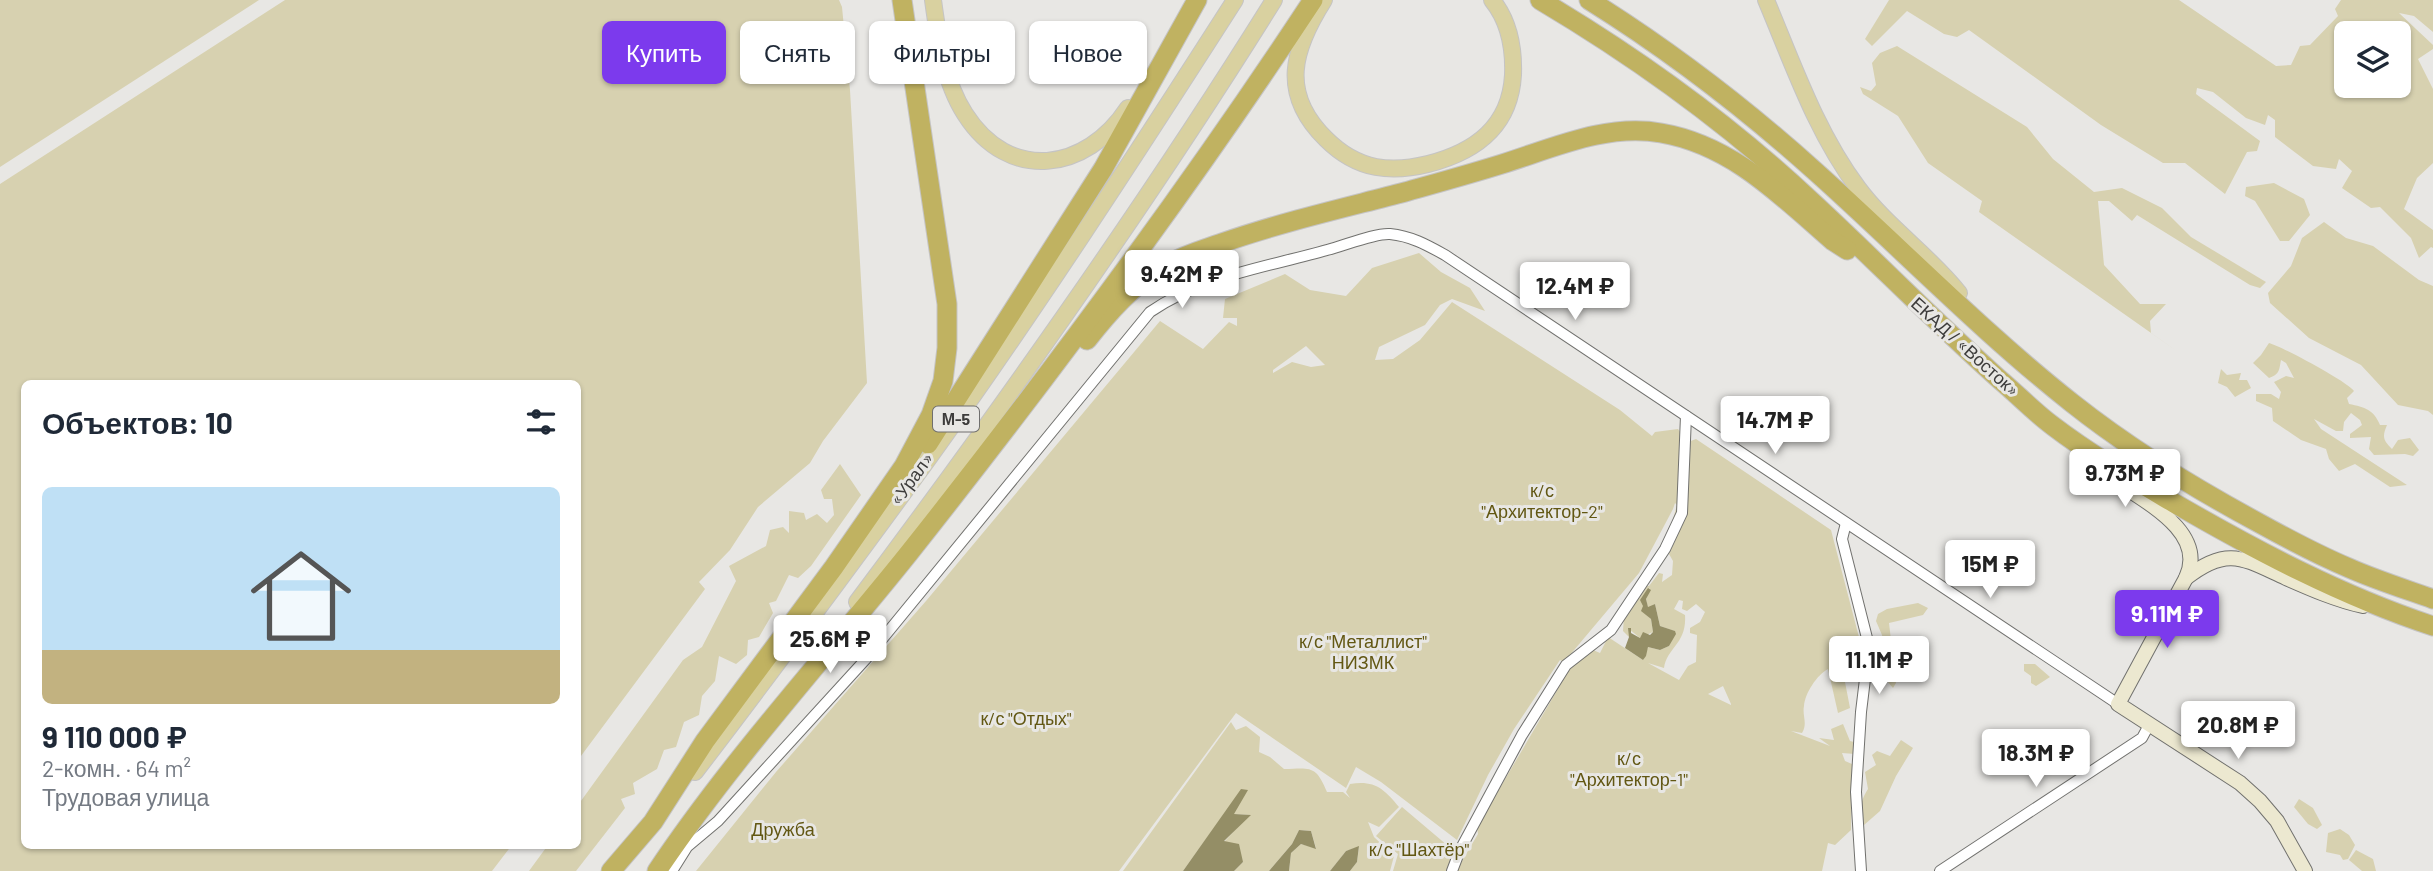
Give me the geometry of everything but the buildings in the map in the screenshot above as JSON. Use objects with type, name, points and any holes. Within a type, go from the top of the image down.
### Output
[{"type":"highway","points":[[653,822],[705,741],[834,567],[917,445],[943,381],[947,348],[947,304],[902,0]]},
{"type":"highway","points":[[824,654],[864,610],[978,465],[1233,122],[1313,0]]},
{"type":"highway","name":"ЕКАД / «Восток»","points":[[1540,0],[1636,61],[1723,126],[1809,199],[1992,373],[2051,425],[2078,444],[2147,488],[2243,542],[2382,610],[2433,626]]},
{"type":"highway","name":"ЕКАД / «Восток»","points":[[1589,0],[1627,24],[1746,111],[1985,329],[2073,404],[2138,451],[2212,498],[2348,568],[2433,599]]},
{"type":"highway","points":[[834,567],[912,468],[984,359],[1103,169],[1193,7]]},
{"type":"highway","points":[[978,465],[1032,407],[1109,312],[1133,288],[1163,267],[1240,237],[1499,165],[1577,139],[1637,130],[1660,132],[1696,141],[1749,169],[1833,241],[1890,278]]},
{"type":"highway","name":"«Урал»","points":[[657,871],[824,654]]},
{"type":"highway","name":"«Урал»","points":[[611,871],[653,822]]},
{"type":"main road","points":[[933,0],[937,32],[946,67],[963,112],[974,127],[997,147],[1010,154],[1041,161],[1079,155],[1096,144],[1118,123],[1193,7]]},
{"type":"main road","name":"«Урал»","points":[[653,822],[705,758],[926,461],[1089,225],[1235,0]]},
{"type":"main road","name":"«Урал»","points":[[824,654],[852,610],[950,479],[1108,250],[1214,95],[1274,0]]},
{"type":"main road","points":[[1324,0],[1305,30],[1298,54],[1296,76],[1304,111],[1312,124],[1340,152],[1356,162],[1390,168],[1418,166],[1463,153],[1488,134],[1499,121],[1512,87],[1513,61],[1507,27],[1492,0]]},
{"type":"main road","points":[[1766,0],[1817,121],[1838,160],[1885,220],[1956,290],[1985,329]]},
{"type":"main road","points":[[2078,444],[2095,467],[2157,509],[2175,526],[2188,548],[2189,572],[2118,704],[2240,783],[2277,821],[2305,871]]},
{"type":"main road","points":[[2186,578],[2218,559],[2234,558],[2251,561],[2341,601],[2382,610]]},
{"type":"street","points":[[672,871],[687,847],[718,821],[865,660],[1150,313],[1174,296],[1201,285],[1265,265],[1387,234],[1416,239],[1445,255],[2118,704]]},
{"type":"street","points":[[1452,871],[1460,850],[1522,735],[1566,665],[1611,630],[1665,550],[1682,513],[1686,416]]},
{"type":"street","points":[[1846,523],[1843,539],[1868,646],[1856,792],[1861,871]]},
{"type":"street","points":[[1940,871],[2142,738],[2149,725]]},
{"type":"green space","points":[[0,0],[259,0],[0,167]]},
{"type":"green space","points":[[285,0],[839,0],[843,21],[740,21],[740,84],[849,84],[867,383],[823,441],[810,463],[758,507],[730,550],[699,582],[705,589],[581,756],[581,380],[21,380],[21,849],[509,849],[492,871],[0,871],[0,184]]},
{"type":"green space","points":[[1889,0],[2179,0],[2276,66],[2291,65],[2300,46],[2310,45],[2338,16],[2335,9],[2341,0],[2433,0],[2433,32],[2414,16],[2399,13],[2408,21],[2334,21],[2334,98],[2411,98],[2411,24],[2433,45],[2433,49],[2418,59],[2433,89],[2433,163],[2417,178],[2404,209],[2433,230],[2433,248],[2419,258],[2411,238],[2380,207],[2371,208],[2342,188],[2352,171],[2339,159],[2336,169],[2313,166],[2275,137],[2275,120],[2268,115],[2265,125],[2246,118],[2213,92],[2197,88],[2196,94],[2260,141],[2257,151],[2247,152],[2225,194],[2185,163],[2163,163],[2101,125],[1969,30],[1957,37],[1944,34],[1907,11],[1872,46],[1865,39]]},
{"type":"green space","points":[[1897,46],[2027,127],[2053,159],[2094,192],[2122,188],[2162,208],[2191,237],[2266,282],[2260,288],[2250,285],[2137,215],[2132,221],[2109,201],[2098,201],[2104,265],[2140,304],[2166,304],[2150,321],[2151,333],[1979,212],[1982,201],[1928,163],[1898,116],[1863,94],[1860,87],[1871,91],[1876,85],[1872,63],[1880,53]]},
{"type":"green space","points":[[2274,183],[2304,199],[2310,215],[2289,241],[2280,241],[2255,201],[2245,196],[2246,187]]},
{"type":"green space","points":[[2324,222],[2346,238],[2373,246],[2419,280],[2433,286],[2433,415],[2428,411],[2398,405],[2361,365],[2309,338],[2270,303],[2268,293],[2291,266],[2302,238]]},
{"type":"green space","points":[[1419,253],[1441,272],[1470,288],[1485,311],[1452,299],[1440,305],[1425,325],[1379,347],[1375,360],[1393,359],[1420,340],[1452,302],[1620,410],[1652,436],[1655,432],[1678,429],[1688,442],[1696,439],[1831,530],[1860,641],[1854,670],[1845,682],[1850,708],[1838,713],[1828,669],[1809,690],[1805,701],[1805,726],[1802,733],[1791,731],[1830,746],[1819,738],[1834,740],[1831,729],[1843,724],[1850,741],[1854,742],[1855,754],[1842,753],[1845,761],[1852,764],[1851,830],[1835,845],[1828,843],[1822,871],[1456,871],[1478,834],[1477,827],[1572,665],[1593,650],[1600,653],[1608,637],[1643,660],[1648,647],[1660,650],[1669,646],[1674,631],[1660,626],[1655,604],[1648,608],[1646,599],[1649,588],[1642,611],[1651,619],[1653,632],[1640,638],[1629,629],[1629,637],[1623,631],[1624,616],[1645,586],[1649,586],[1659,573],[1663,574],[1662,582],[1672,575],[1673,561],[1669,554],[1679,532],[1671,526],[1677,505],[1675,503],[1639,573],[1564,662],[1560,660],[1514,729],[1488,775],[1457,840],[1381,782],[1356,767],[1346,788],[1236,713],[1119,871],[696,871],[776,772],[926,601],[1160,321],[1203,349],[1229,322],[1237,326],[1237,318],[1223,318],[1225,299],[1285,274],[1310,290],[1346,296],[1372,268]],"holes":[[[1306,346],[1325,365],[1311,367],[1292,362],[1273,373],[1273,370]],[[1679,600],[1683,601],[1682,609],[1687,611],[1696,604],[1705,612],[1700,622],[1690,628],[1690,633],[1697,635],[1696,662],[1688,666],[1679,680],[1648,663],[1664,668],[1683,633],[1685,615],[1674,609]],[[1723,686],[1731,705],[1708,694]]]},
{"type":"green space","points":[[2269,343],[2314,365],[2354,391],[2347,398],[2349,404],[2368,410],[2380,425],[2387,425],[2384,438],[2392,449],[2398,440],[2410,438],[2419,450],[2413,456],[2374,455],[2369,449],[2371,437],[2350,438],[2350,434],[2362,425],[2351,413],[2344,422],[2343,431],[2336,431],[2314,419],[2321,429],[2407,485],[2390,487],[2355,464],[2339,471],[2329,459],[2326,449],[2301,440],[2273,421],[2272,408],[2256,401],[2256,394],[2271,394],[2279,399],[2281,392],[2274,382],[2286,376],[2294,378],[2286,363],[2281,360],[2277,373],[2269,378],[2253,363]]},
{"type":"green space","points":[[2221,369],[2227,375],[2241,373],[2239,380],[2247,380],[2251,388],[2235,397],[2227,387],[2218,383]]},
{"type":"green space","points":[[840,464],[861,495],[811,566],[798,578],[789,575],[776,601],[769,603],[773,613],[759,637],[748,640],[747,655],[736,664],[719,656],[715,681],[702,696],[699,715],[684,722],[676,747],[664,750],[657,769],[633,783],[635,794],[621,799],[625,808],[576,871],[529,871],[545,849],[581,849],[581,801],[683,660],[702,647],[736,581],[729,566],[766,546],[770,530],[783,527],[789,533],[789,511],[804,513],[806,520],[817,514],[827,523],[834,515],[832,499],[824,499],[821,490]]},
{"type":"green space","points":[[1918,603],[1928,608],[1923,615],[1889,623],[1896,683],[1893,688],[1888,682],[1882,635],[1876,621],[1878,614],[1887,609]]},
{"type":"green space","points":[[2024,664],[2035,664],[2050,677],[2036,686],[2031,683],[2031,676],[2024,671]]},
{"type":"green space","points":[[1231,722],[1236,730],[1246,726],[1260,737],[1259,752],[1284,769],[1312,770],[1327,792],[1343,792],[1350,798],[1346,792],[1350,784],[1366,783],[1389,795],[1399,807],[1379,827],[1368,822],[1374,837],[1394,856],[1390,871],[1350,871],[1357,862],[1359,847],[1346,851],[1330,871],[1289,871],[1291,853],[1301,844],[1316,848],[1311,831],[1299,830],[1292,844],[1269,871],[1234,871],[1243,862],[1224,842],[1249,815],[1233,814],[1242,789],[1183,871],[1123,871]]},
{"type":"green space","points":[[1901,740],[1913,748],[1880,811],[1864,825],[1861,807],[1868,789],[1865,772],[1876,765],[1872,755],[1877,751],[1890,756]]},
{"type":"green space","points":[[2299,799],[2313,808],[2322,825],[2317,829],[2308,824],[2294,807]]},
{"type":"green space","name":"к/с \"Шахтёр\"","points":[[1402,807],[1454,851],[1446,871],[1393,871],[1398,854],[1376,836]]},
{"type":"green space","points":[[2340,829],[2349,835],[2355,845],[2348,859],[2343,860],[2340,855],[2326,852],[2328,833]]},
{"type":"green space","points":[[2356,850],[2373,859],[2376,871],[2362,871],[2349,860]]},
{"type":"shaded area","points":[[1648,588],[1651,590],[1646,599],[1648,607],[1655,604],[1660,626],[1675,631],[1676,634],[1669,646],[1660,650],[1648,647],[1643,660],[1625,648],[1629,637],[1628,628],[1640,638],[1643,632],[1650,635],[1653,632],[1651,619],[1641,611],[1643,606],[1640,600]]},
{"type":"shaded area","points":[[1241,789],[1248,790],[1234,814],[1251,815],[1224,841],[1239,844],[1243,862],[1234,871],[1183,871]]},
{"type":"shaded area","points":[[1299,830],[1311,831],[1316,849],[1301,844],[1291,853],[1289,871],[1269,871],[1292,844]]},
{"type":"shaded area","points":[[1359,846],[1357,862],[1350,871],[1330,871],[1346,851]]},
{"type":"park label","name":"к/с \"Архитектор-2\"","points":[[1542,501]]},
{"type":"park label","name":"к/с \"Металлист\" НИЗМК","points":[[1363,652]]},
{"type":"park label","name":"к/с \"Отдых\"","points":[[1026,719]]},
{"type":"park label","name":"к/с \"Архитектор-1\"","points":[[1629,769]]},
{"type":"park label","name":"Дружба","points":[[783,830]]}]
